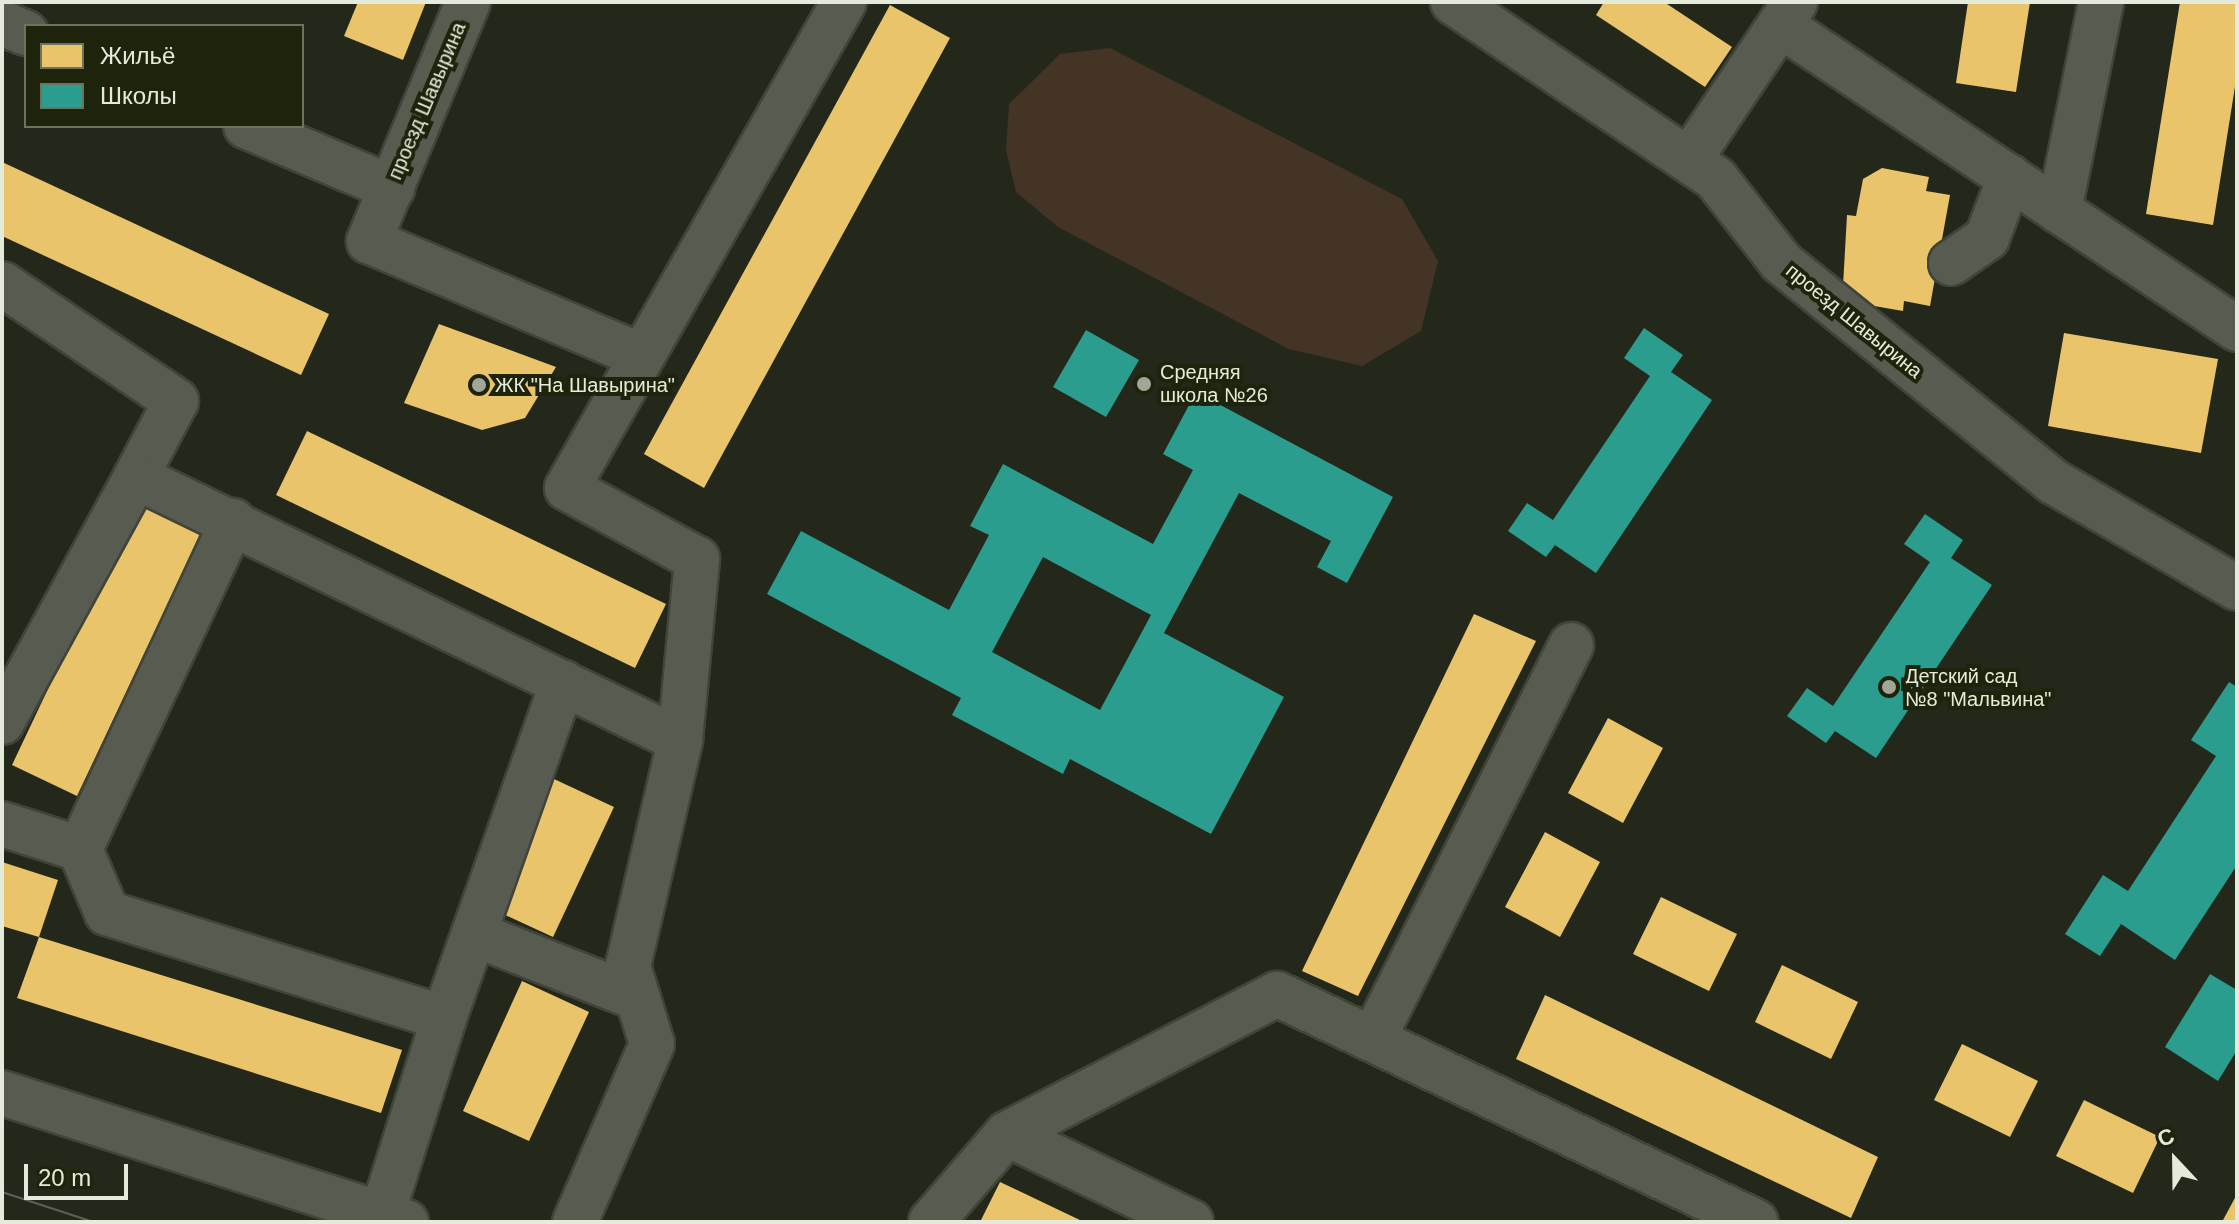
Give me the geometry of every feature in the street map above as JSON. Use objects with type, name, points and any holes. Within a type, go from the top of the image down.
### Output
[{"type":"street","name":"проезд Шавырина","points":[[251,128],[392,188],[468,2]]},
{"type":"street","points":[[575,1222],[652,1044],[628,966],[680,740],[697,559],[567,488],[844,2]]},
{"type":"street","name":"проезд Шавырина","points":[[1453,2],[1716,179],[1781,262],[2054,482],[2237,588]]},
{"type":"street","points":[[2059,211],[2101,2]]},
{"type":"street","points":[[1689,160],[1788,13],[2010,177],[2237,329]]},
{"type":"street","points":[[2,23],[24,32]]},
{"type":"street","points":[[1951,263],[1987,238],[2010,177]]},
{"type":"street","points":[[392,188],[369,241],[641,356]]},
{"type":"street","points":[[2,722],[176,401],[7,299]]},
{"type":"street","points":[[136,477],[233,521],[680,740]]},
{"type":"street","points":[[233,521],[80,849],[107,913],[444,1018]]},
{"type":"street","points":[[1373,1039],[1571,645]]},
{"type":"street","points":[[2,1093],[394,1218],[444,1018],[563,682]]},
{"type":"street","points":[[2,824],[80,849]]},
{"type":"street","points":[[474,934],[638,998]]},
{"type":"street","points":[[931,1222],[1007,1134],[1277,994],[1756,1222]]},
{"type":"street","points":[[1007,1134],[1191,1222]]},
{"type":"shaded area","points":[[1110,48],[1402,199],[1438,261],[1421,331],[1362,366],[1289,349],[1058,227],[1016,192],[1006,150],[1009,104],[1060,54]]},
{"type":"building: Жильё","points":[[358,2],[426,2],[403,60],[344,36]]},
{"type":"building: Жильё","points":[[1604,2],[1664,2],[1732,47],[1705,87],[1596,15]]},
{"type":"building: Жильё","points":[[1968,2],[2030,2],[2016,92],[1956,83]]},
{"type":"building: Жильё","points":[[2180,2],[2237,2],[2237,74],[2213,225],[2146,214]]},
{"type":"building: Жильё","points":[[890,5],[950,38],[704,488],[644,454]]},
{"type":"building: Жильё","points":[[2,162],[329,314],[301,375],[2,236]]},
{"type":"building: Жильё","points":[[1882,168],[1929,177],[1926,191],[1950,195],[1930,306],[1904,301],[1903,311],[1857,303],[1843,286],[1847,215],[1856,216],[1863,179]]},
{"type":"building: Жильё","name":"ЖК \"На Шавырина\"","points":[[439,324],[556,367],[525,418],[482,430],[404,403]]},
{"type":"building: Жильё","points":[[2064,333],[2218,359],[2201,453],[2048,426]]},
{"type":"building: Жильё","points":[[307,431],[666,604],[635,668],[276,495]]},
{"type":"building: Жильё","points":[[138,499],[203,530],[77,796],[12,765]]},
{"type":"building: Жильё","points":[[1474,614],[1536,641],[1358,996],[1302,971]]},
{"type":"building: Жильё","points":[[1608,718],[1663,748],[1623,823],[1568,793]]},
{"type":"building: Жильё","points":[[554,779],[614,807],[553,937],[492,909]]},
{"type":"building: Жильё","points":[[1545,832],[1600,862],[1560,937],[1505,907]]},
{"type":"building: Жильё","points":[[2,862],[58,880],[39,937],[2,926]]},
{"type":"building: Жильё","points":[[1661,897],[1737,934],[1709,991],[1633,954]]},
{"type":"building: Жильё","points":[[39,937],[402,1050],[381,1113],[17,998]]},
{"type":"building: Жильё","points":[[1782,965],[1858,1002],[1831,1059],[1755,1022]]},
{"type":"building: Жильё","points":[[522,981],[589,1012],[529,1141],[463,1111]]},
{"type":"building: Жильё","points":[[1545,995],[1878,1157],[1851,1218],[1516,1059]]},
{"type":"building: Жильё","points":[[1962,1044],[2038,1081],[2010,1137],[1934,1100]]},
{"type":"building: Жильё","points":[[2084,1100],[2160,1137],[2133,1193],[2056,1156]]},
{"type":"building: Жильё","points":[[1000,1182],[1084,1222],[980,1222]]},
{"type":"building: Жильё","points":[[2237,1194],[2237,1222],[2222,1222]]},
{"type":"building: Школы","points":[[1644,328],[1683,355],[1671,372],[1712,400],[1596,573],[1555,545],[1546,557],[1508,531],[1527,503],[1553,520],[1650,376],[1624,358]]},
{"type":"building: Школы","points":[[1086,330],[1139,360],[1106,417],[1053,387]]},
{"type":"building: Школы","points":[[1196,392],[1393,497],[1347,583],[1317,567],[1331,541],[1239,493],[1164,633],[1284,697],[1211,834],[1070,759],[1063,774],[952,715],[961,698],[767,594],[801,531],[949,610],[989,535],[970,526],[1003,464],[1153,544],[1193,470],[1163,454]],"holes":[[[1043,557],[1151,615],[1100,710],[992,652]]]},
{"type":"building: Школы","points":[[1925,514],[1963,540],[1951,558],[1992,585],[1876,758],[1835,731],[1826,743],[1787,716],[1807,688],[1833,706],[1930,562],[1904,544]]},
{"type":"building: Школы","points":[[2229,682],[2237,687],[2237,865],[2175,960],[2121,924],[2100,956],[2065,934],[2103,875],[2128,891],[2216,756],[2191,740]]},
{"type":"building: Школы","points":[[2210,974],[2237,990],[2237,1050],[2218,1081],[2165,1047]]},
{"type":"tram line","points":[[2,1192],[93,1222]]},
{"type":"place","name":"Средняя школа №26","points":[[1144,384]]},
{"type":"place","name":"ЖК \"На Шавырина\"","points":[[479,385]]},
{"type":"place","name":"Детский сад №8 \"Мальвина\"","points":[[1889,687]]}]
